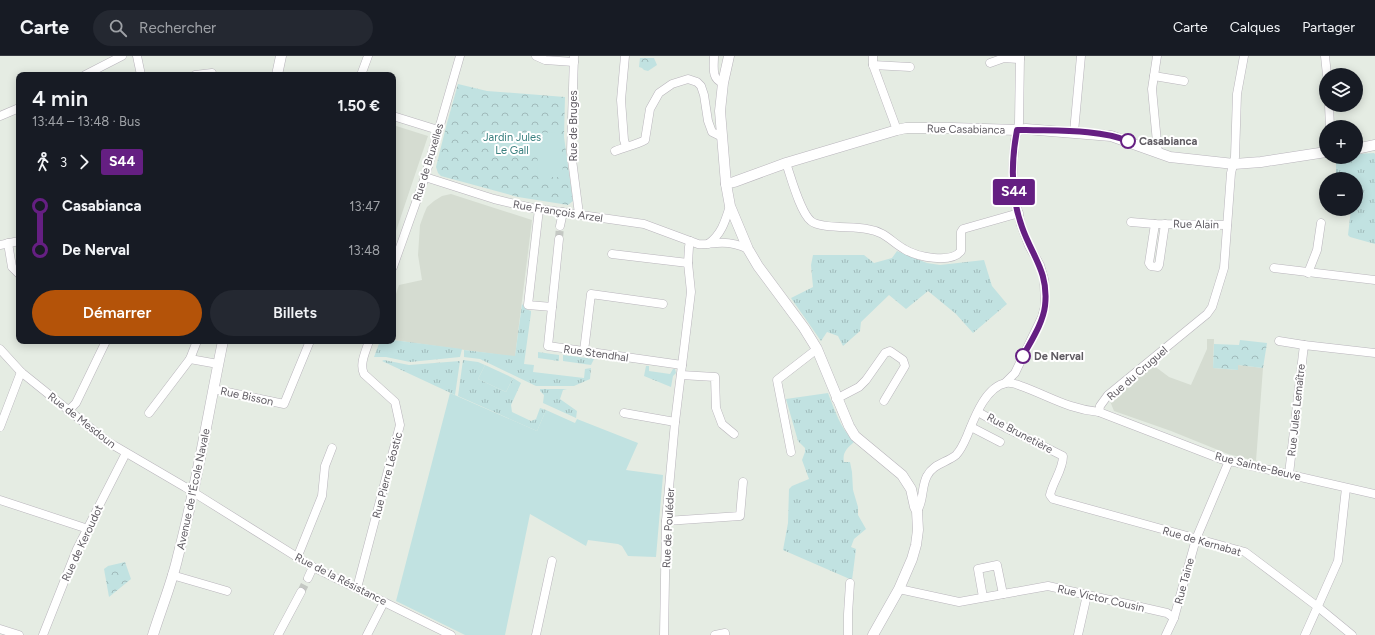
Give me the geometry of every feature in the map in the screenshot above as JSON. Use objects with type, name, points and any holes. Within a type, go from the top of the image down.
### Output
[{"type":"street","points":[[91,72],[122,56]]},
{"type":"street","points":[[137,56],[140,72]]},
{"type":"street","points":[[278,72],[281,56]]},
{"type":"street","points":[[362,72],[368,56]]},
{"type":"street","name":"Rue de Bruxelles","points":[[396,255],[425,177],[460,56]]},
{"type":"street","name":"Rue de Bruges","points":[[536,56],[545,60],[574,59],[571,152],[579,214]]},
{"type":"street","points":[[625,56],[620,100],[624,140],[626,146]]},
{"type":"street","points":[[714,56],[714,74],[717,81],[723,83]]},
{"type":"street","points":[[729,56],[723,83],[720,111],[726,184],[730,206],[748,249],[764,276],[804,328],[817,349],[848,426],[855,436],[902,474],[911,489],[917,511],[918,530],[912,559],[899,589],[873,635]]},
{"type":"street","points":[[873,56],[873,65],[897,130]]},
{"type":"street","points":[[1074,132],[1081,56]]},
{"type":"street","points":[[1157,56],[1152,89],[1158,154]]},
{"type":"street","name":"Rue du Cruguel","points":[[1005,383],[1021,386],[1068,406],[1084,411],[1099,412],[1100,406],[1108,394],[1207,314],[1212,307],[1224,268],[1231,173],[1235,157],[1238,94],[1244,56]]},
{"type":"street","points":[[1325,56],[1326,68]]},
{"type":"street","points":[[917,511],[921,504],[926,477],[931,469],[956,455],[986,398],[992,390],[1005,383],[1015,374],[1042,317],[1045,306],[1044,279],[1040,265],[1029,246],[1021,225],[1014,193],[1013,165],[1019,123],[1020,58],[1004,58],[990,63]]},
{"type":"street","points":[[873,65],[910,67]]},
{"type":"street","points":[[1154,76],[1184,81]]},
{"type":"street","points":[[615,151],[645,140],[650,109],[659,93],[672,84],[688,79],[701,86],[708,121],[712,132],[722,137]]},
{"type":"street","points":[[0,116],[16,109]]},
{"type":"street","points":[[396,117],[438,130]]},
{"type":"street","name":"Rue Casabianca","points":[[726,184],[786,162],[906,128],[1026,130],[1074,132],[1111,136],[1158,154],[1183,159],[1234,164],[1261,162],[1319,153]]},
{"type":"street","points":[[1363,148],[1375,145]]},
{"type":"street","points":[[786,162],[803,211],[808,219],[813,223],[822,226],[851,227],[879,232],[888,236],[904,250],[917,255],[939,258],[956,256],[961,251],[961,233],[963,229],[1019,213]]},
{"type":"street","name":"Rue François Arzel","points":[[425,177],[494,199],[539,209],[644,224],[690,241]]},
{"type":"street","points":[[707,245],[714,240],[725,224],[730,206]]},
{"type":"street","points":[[539,209],[528,305],[552,307]]},
{"type":"street","points":[[560,226],[563,212]]},
{"type":"street","name":"Rue Alain","points":[[1131,222],[1155,224],[1227,225]]},
{"type":"street","points":[[1308,272],[1317,250],[1321,223]]},
{"type":"street","name":"Rue Alain","points":[[1155,224],[1149,263],[1151,266],[1158,267],[1165,224]]},
{"type":"street","name":"Rue Stendhal","points":[[559,239],[548,346],[682,365]]},
{"type":"street","points":[[690,241],[707,245],[718,242],[731,243],[738,244],[748,249]]},
{"type":"street","name":"Rue de Pouléder","points":[[664,635],[666,521],[680,375],[691,292],[688,263],[690,241]]},
{"type":"street","points":[[16,242],[4,244],[12,267],[16,271]]},
{"type":"street","points":[[612,254],[688,263]]},
{"type":"street","points":[[1274,268],[1375,280]]},
{"type":"street","points":[[584,351],[591,294],[663,304]]},
{"type":"street","points":[[1279,341],[1375,353]]},
{"type":"street","points":[[68,411],[76,403],[105,344]]},
{"type":"street","points":[[149,413],[190,359],[196,344]]},
{"type":"street","name":"Avenue de l'École Navale","points":[[153,635],[178,558],[194,492],[222,344]]},
{"type":"street","name":"Rue Bisson","points":[[213,389],[284,404],[309,344]]},
{"type":"street","name":"Rue Pierre Léostic","points":[[357,588],[400,425],[395,402],[364,374],[362,370],[362,364],[368,344]]},
{"type":"street","name":"Rue Jules Lemaître","points":[[1289,474],[1304,345]]},
{"type":"street","name":"Rue de Mesdoun","points":[[0,349],[21,372],[108,442],[194,492]]},
{"type":"street","points":[[791,452],[777,380],[817,349]]},
{"type":"street","points":[[836,398],[859,386],[866,380],[885,353],[890,351],[903,360],[905,366],[884,402]]},
{"type":"street","points":[[190,359],[218,364]]},
{"type":"street","points":[[0,426],[21,372]]},
{"type":"street","points":[[1015,374],[1021,386]]},
{"type":"street","points":[[680,375],[715,377],[716,408],[722,424],[734,434]]},
{"type":"street","name":"Rue Brunetière","points":[[978,412],[1008,429],[1063,456],[1063,464],[1051,489],[1050,495],[1053,499]]},
{"type":"street","name":"Rue Sainte-Beuve","points":[[1099,412],[1229,461],[1375,494]]},
{"type":"street","points":[[624,414],[675,422]]},
{"type":"street","points":[[971,427],[1000,442]]},
{"type":"street","points":[[297,558],[322,496],[325,466],[332,448]]},
{"type":"street","name":"Rue de Keroudot","points":[[43,635],[77,549],[126,453]]},
{"type":"street","name":"Rue Taine","points":[[1166,635],[1174,618],[1196,539],[1229,461]]},
{"type":"street","points":[[666,521],[740,516],[743,482]]},
{"type":"street","points":[[1305,635],[1338,561],[1346,488]]},
{"type":"street","name":"Rue de la Résistance","points":[[194,492],[313,567],[450,635]]},
{"type":"street","name":"Rue de Kernabat","points":[[1053,499],[1245,552],[1318,607],[1352,635]]},
{"type":"street","points":[[0,500],[88,529]]},
{"type":"street","points":[[536,635],[552,561]]},
{"type":"street","points":[[983,597],[978,569],[997,565],[1003,594]]},
{"type":"street","points":[[308,578],[313,567]]},
{"type":"street","points":[[172,575],[227,591]]},
{"type":"street","points":[[848,635],[850,583]]},
{"type":"street","name":"Rue Victor Cousin","points":[[899,589],[959,602],[1048,586],[1167,613],[1174,618]]},
{"type":"street","points":[[278,635],[301,592]]},
{"type":"street","points":[[1078,635],[1087,595]]},
{"type":"street","points":[[367,635],[384,602]]},
{"type":"street","points":[[0,629],[19,635]]},
{"type":"street","points":[[715,635],[725,633],[725,635]]},
{"type":"shaded area","points":[[396,126],[428,136],[396,231]]},
{"type":"shaded area","points":[[451,194],[532,220],[515,357],[396,340],[396,294],[399,285],[422,280],[418,255],[420,225],[427,207],[442,196]]},
{"type":"shaded area","points":[[1207,339],[1214,339],[1213,368],[1238,370],[1238,365],[1263,368],[1256,461],[1228,454],[1171,431],[1114,411],[1110,401],[1153,365],[1169,377],[1191,385],[1207,349]]},
{"type":"green space","points":[[640,58],[654,58],[657,65],[648,71],[644,70],[639,67]]},
{"type":"green space","name":"Jardin Jules Le Gall","points":[[458,84],[487,91],[565,97],[564,137],[573,201],[568,205],[518,197],[441,176],[438,173],[436,167]]},
{"type":"green space","points":[[561,132],[563,177],[538,177],[537,133]]},
{"type":"green space","points":[[1363,154],[1375,154],[1375,244],[1350,237],[1348,235],[1350,216],[1363,216],[1363,172],[1336,172],[1336,164],[1363,164]]},
{"type":"green space","points":[[897,251],[927,263],[940,265],[984,260],[992,286],[1007,304],[973,333],[956,314],[928,291],[906,309],[889,295],[861,322],[860,331],[843,346],[838,336],[827,332],[821,341],[791,298],[813,287],[811,265],[813,255],[864,255],[874,263],[892,258]]},
{"type":"green space","points":[[522,304],[526,309],[531,311],[524,364],[534,365],[533,372],[584,378],[585,369],[591,368],[590,379],[574,386],[536,386],[480,359],[464,357],[464,350],[515,356]]},
{"type":"green space","points":[[396,340],[462,349],[460,357],[410,362],[386,357],[374,357],[379,344],[396,344]]},
{"type":"green space","points":[[1240,340],[1267,343],[1263,368],[1238,365],[1238,370],[1213,368],[1214,344],[1239,345]]},
{"type":"green space","points":[[538,352],[559,355],[559,361],[538,358]]},
{"type":"green space","points":[[563,355],[594,359],[591,365],[563,361]]},
{"type":"green space","points":[[384,360],[409,365],[460,361],[455,395],[382,361]]},
{"type":"green space","points":[[463,360],[478,362],[485,365],[478,379],[506,392],[513,378],[521,383],[511,405],[512,412],[531,421],[536,419],[540,408],[546,410],[537,431],[458,396]]},
{"type":"green space","points":[[485,365],[513,378],[506,392],[478,379]]},
{"type":"green space","points":[[646,366],[649,366],[649,371],[670,374],[673,369],[675,369],[676,373],[673,376],[671,387],[644,376]]},
{"type":"green space","points":[[540,389],[567,389],[563,390],[560,399],[577,411],[576,418],[543,403],[544,395]]},
{"type":"green space","points":[[450,393],[537,431],[546,410],[575,423],[577,419],[638,443],[626,470],[663,475],[656,557],[628,556],[622,546],[618,544],[588,540],[586,546],[530,514],[505,635],[465,635],[396,601]]},
{"type":"green space","points":[[828,393],[841,425],[854,442],[846,451],[844,462],[850,462],[853,490],[858,507],[858,515],[866,529],[854,539],[851,547],[856,549],[852,580],[783,550],[788,523],[789,489],[792,486],[809,479],[802,460],[805,448],[798,441],[786,399]]},
{"type":"green space","points":[[125,562],[131,579],[109,597],[104,569],[108,566]]},
{"type":"tunnel","points":[[559,239],[560,226]]},
{"type":"tunnel","points":[[301,592],[308,578]]},
{"type":"bus line","name":"S44","points":[[1023,356],[1042,317],[1045,306],[1045,296],[1044,279],[1040,265],[1029,246],[1021,225],[1014,193],[1013,165],[1017,130],[1083,133],[1111,136],[1128,141]]},
{"type":"place","name":"Casabianca","points":[[1128,141]]},
{"type":"place","name":"De Nerval","points":[[1023,356]]}]
